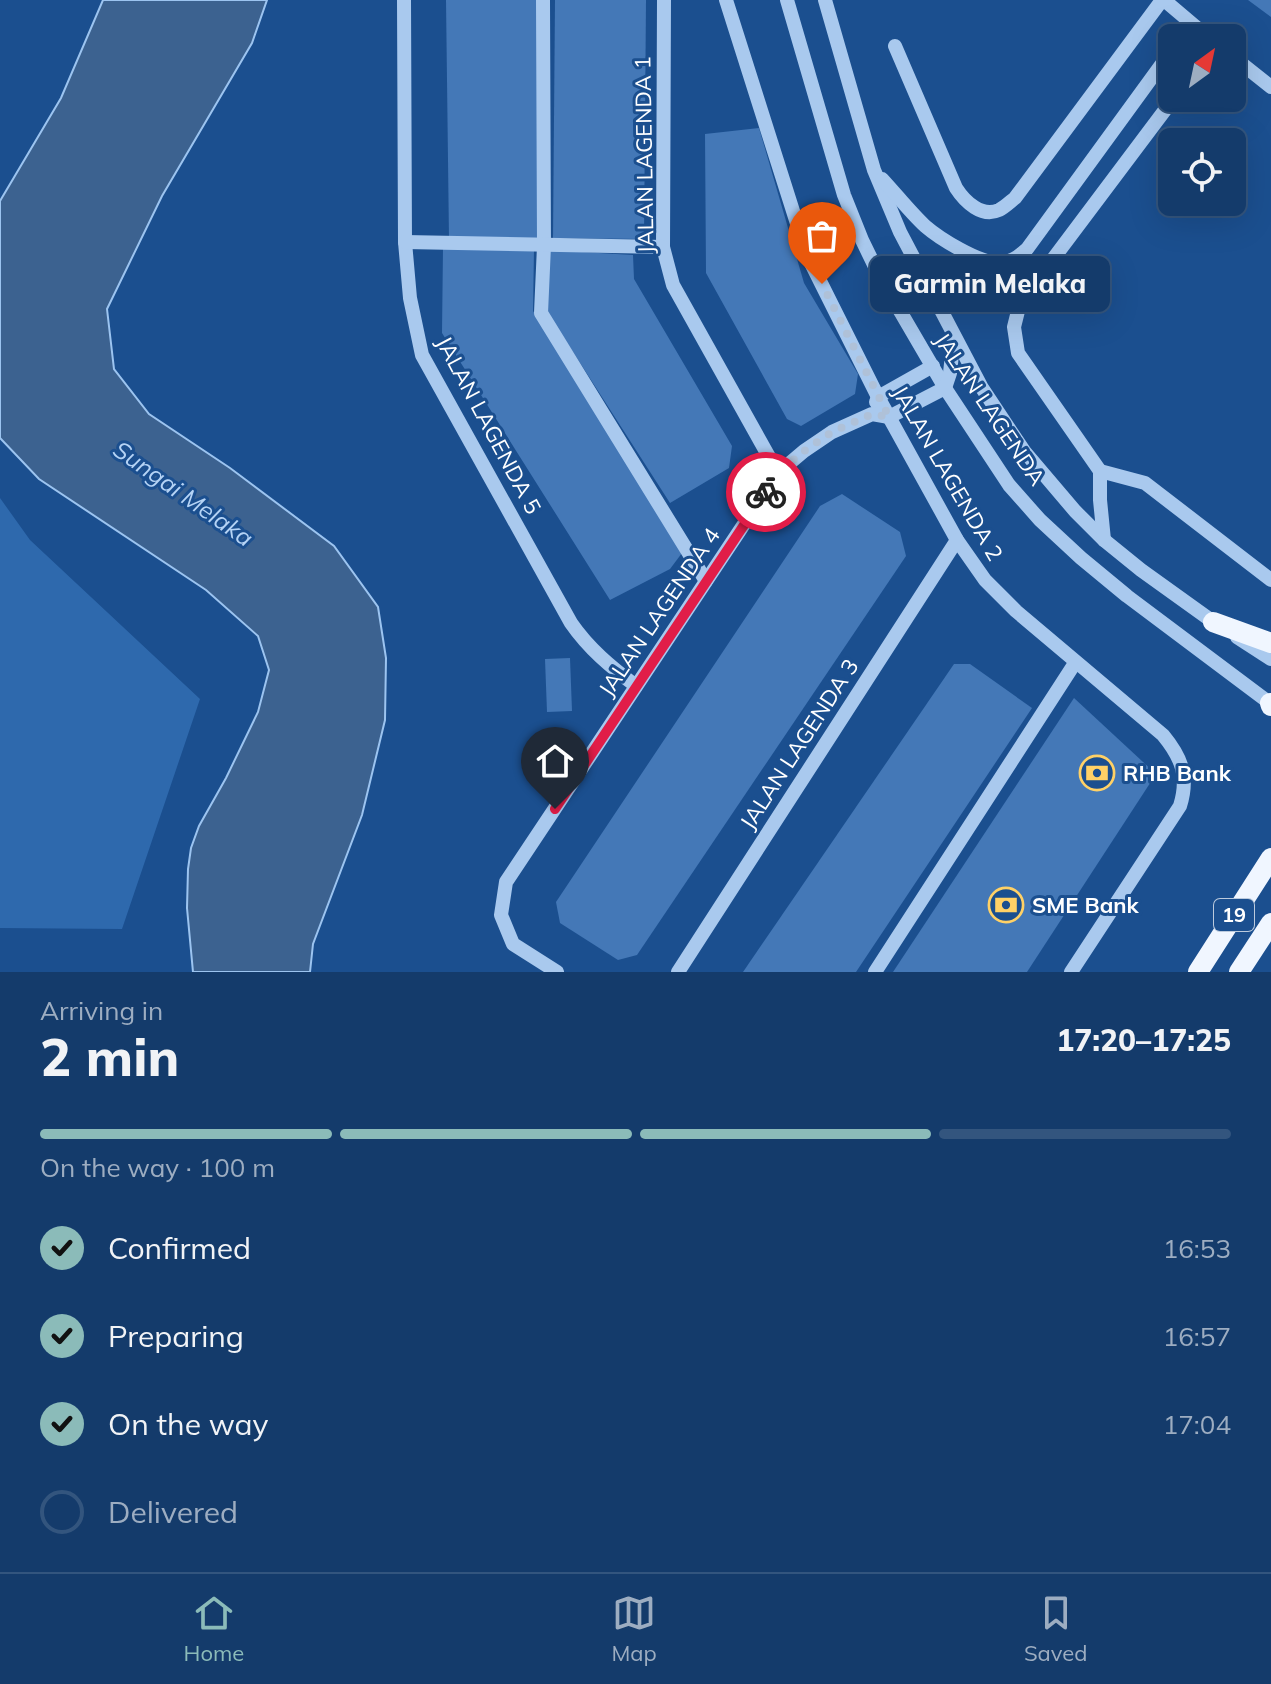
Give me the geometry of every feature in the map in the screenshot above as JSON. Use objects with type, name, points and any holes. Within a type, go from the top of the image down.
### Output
[{"type":"main road","points":[[1213,622],[1271,643]]},
{"type":"main road","name":"19","points":[[1198,972],[1271,858]]},
{"type":"main road","name":"19","points":[[1239,972],[1271,923]]},
{"type":"street","name":"JALAN LAGENDA 5","points":[[404,0],[405,242],[410,298],[422,355],[571,623],[602,660],[636,686]]},
{"type":"street","points":[[543,0],[544,246],[541,313],[706,581]]},
{"type":"street","name":"JALAN LAGENDA 1","points":[[664,0],[663,247],[673,285],[778,473]]},
{"type":"street","name":"JALAN LAGENDA 2","points":[[726,0],[807,255],[878,397],[957,540],[985,580],[1016,611],[1163,735],[1174,749],[1182,768],[1185,789],[1180,806],[1071,972]]},
{"type":"street","name":"JALAN LAGENDA","points":[[787,0],[844,195],[862,240],[945,388],[1009,485],[1040,520],[1081,558],[1271,704]]},
{"type":"street","name":"JALAN LAGENDA","points":[[825,0],[874,170],[900,232],[982,388],[1024,451],[1104,540],[1213,622],[1271,659]]},
{"type":"street","points":[[895,46],[956,188],[962,198],[976,209],[987,212],[999,210],[1015,198],[1163,0],[1191,24]]},
{"type":"street","points":[[1246,67],[1271,87]]},
{"type":"street","points":[[874,170],[926,228],[982,259],[999,263],[1014,260],[1027,249],[1158,69]]},
{"type":"street","points":[[1104,540],[1100,471],[1018,353],[1014,327],[1020,303],[1163,112]]},
{"type":"street","points":[[405,242],[663,247]]},
{"type":"street","points":[[954,336],[950,373],[945,388],[889,417],[872,414],[878,397],[933,366],[950,373],[968,380],[982,388]]},
{"type":"street","name":"JALAN LAGENDA 4","points":[[557,972],[513,944],[501,915],[506,882],[778,473],[832,432],[872,414]]},
{"type":"street","points":[[1100,471],[1145,483],[1271,580]]},
{"type":"street","name":"JALAN LAGENDA 3","points":[[678,972],[957,540]]},
{"type":"street","points":[[875,972],[1075,663]]},
{"type":"shaded area","points":[[0,498],[30,540],[200,699],[122,929],[0,928]]},
{"type":"water","name":"Sungai Melaka","points":[[103,0],[267,0],[252,43],[162,196],[107,309],[114,369],[149,414],[230,468],[334,546],[378,607],[386,658],[385,720],[362,815],[313,944],[310,972],[193,972],[187,908],[191,848],[199,826],[258,712],[269,670],[258,636],[206,590],[39,479],[0,438],[0,201],[61,98]]},
{"type":"building","points":[[446,0],[538,0],[541,239],[449,240]]},
{"type":"building","points":[[555,0],[646,0],[644,239],[553,238]]},
{"type":"building","points":[[1248,0],[1271,0],[1271,17]]},
{"type":"building","points":[[759,128],[804,283],[858,374],[855,394],[801,426],[787,419],[706,273],[705,134]]},
{"type":"building","points":[[443,248],[534,249],[533,311],[682,553],[670,569],[610,600],[442,333]]},
{"type":"building","points":[[548,250],[633,255],[634,279],[732,446],[729,468],[670,503],[548,313]]},
{"type":"building","points":[[842,494],[900,532],[906,556],[637,955],[618,960],[560,923],[556,902],[820,506]]},
{"type":"building","points":[[570,658],[572,711],[547,712],[545,659]]},
{"type":"building","points":[[954,664],[970,664],[1032,708],[856,972],[743,972]]},
{"type":"building","points":[[1074,698],[1156,774],[1027,972],[893,972]]},
{"type":"way so far","points":[[766,492],[778,473],[832,432],[872,414],[889,417],[822,284]]},
{"type":"place","name":"Garmin Melaka","points":[[822,284]]},
{"type":"place","name":"RHB Bank","points":[[1097,773]]},
{"type":"place","name":"SME Bank","points":[[1006,905]]},
{"type":"route","points":[[555,809],[766,492]]}]
